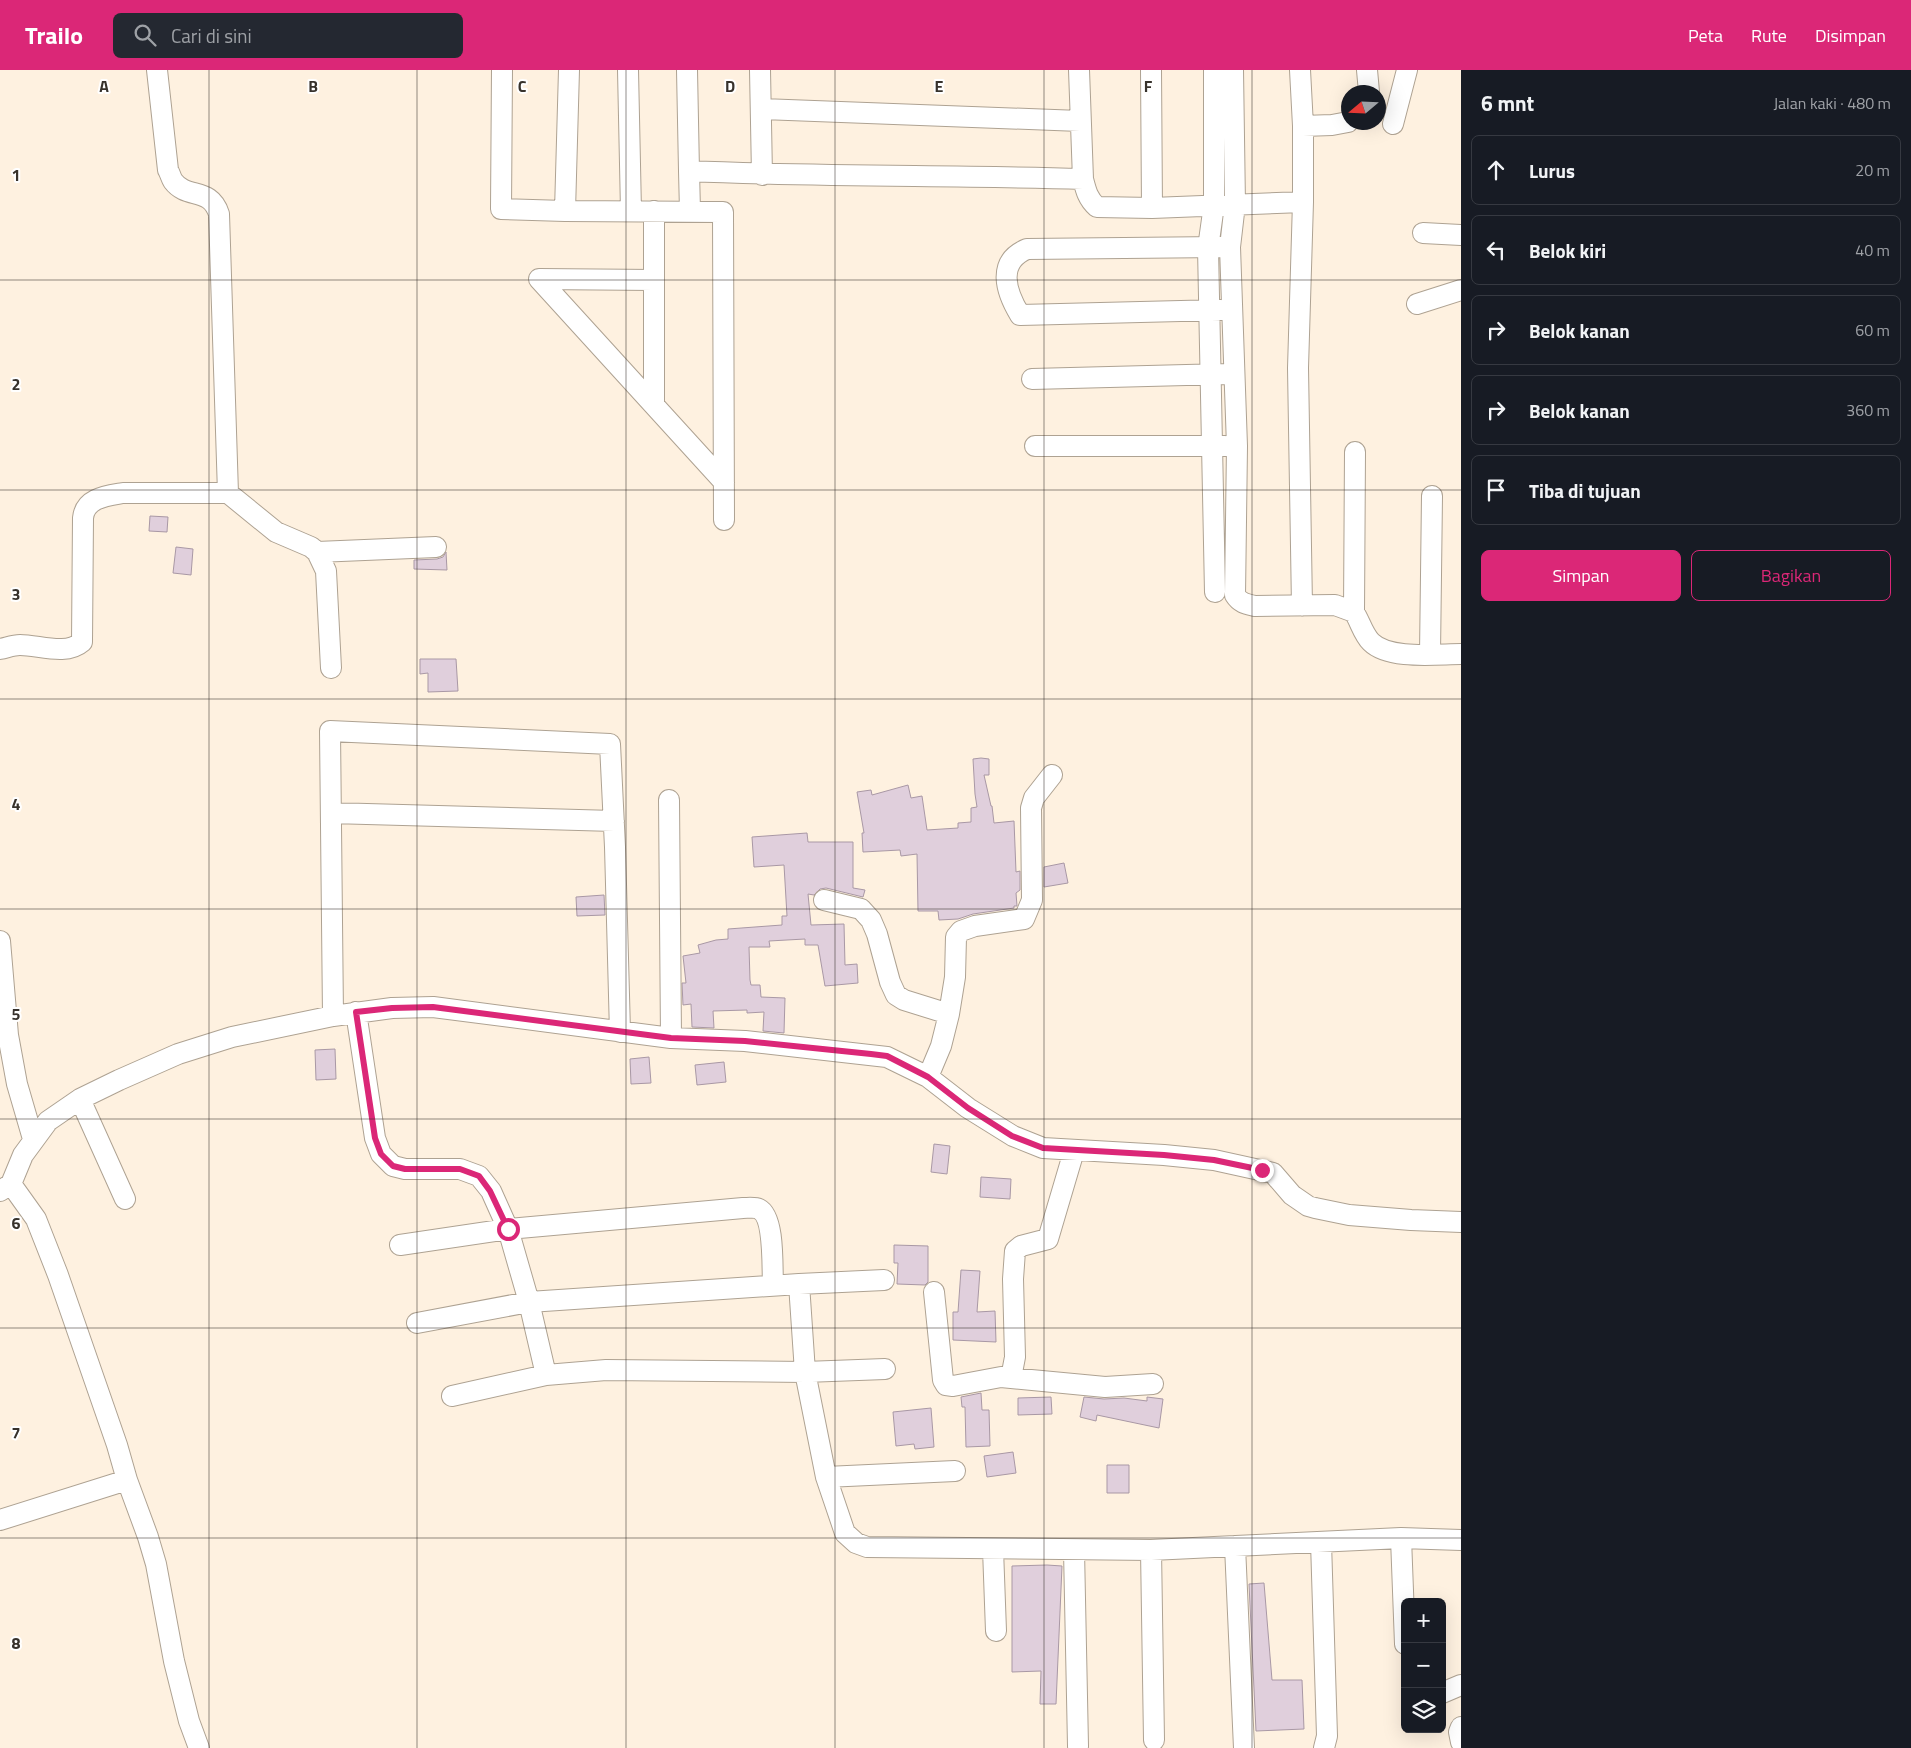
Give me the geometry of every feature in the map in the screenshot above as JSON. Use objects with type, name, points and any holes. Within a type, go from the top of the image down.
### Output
[{"type":"street","points":[[157,70],[167,160],[173,181],[182,189],[211,199],[219,214],[228,493]]},
{"type":"street","points":[[502,70],[501,209],[723,212],[724,520]]},
{"type":"street","points":[[565,211],[569,70]]},
{"type":"street","points":[[628,70],[631,211]]},
{"type":"street","points":[[687,70],[690,211]]},
{"type":"street","points":[[760,70],[762,174]]},
{"type":"street","points":[[1079,70],[1083,179],[1086,194],[1097,207],[1152,208],[1303,202]]},
{"type":"street","points":[[1151,70],[1152,208]]},
{"type":"street","points":[[1214,70],[1214,205],[1208,248],[1215,592]]},
{"type":"street","points":[[1233,70],[1235,204],[1230,247],[1237,446],[1236,594],[1238,600],[1255,606],[1335,605],[1354,612]]},
{"type":"street","points":[[1300,70],[1302,126],[1304,132],[1298,368],[1302,606]]},
{"type":"street","points":[[1367,70],[1368,85]]},
{"type":"street","points":[[1393,124],[1407,70]]},
{"type":"street","points":[[761,109],[1080,121]]},
{"type":"street","points":[[1302,126],[1341,123]]},
{"type":"street","points":[[690,171],[762,174],[1083,179]]},
{"type":"street","points":[[654,211],[654,404]]},
{"type":"street","points":[[1423,233],[1461,236]]},
{"type":"street","points":[[1230,247],[1027,249],[1019,252],[1012,259],[1007,270],[1006,280],[1020,315],[1232,309]]},
{"type":"street","points":[[654,280],[540,279],[724,482]]},
{"type":"street","points":[[1417,304],[1461,290]]},
{"type":"street","points":[[1032,378],[1234,373]]},
{"type":"street","points":[[1035,446],[1237,446]]},
{"type":"street","points":[[1356,452],[1354,612],[1370,640],[1379,648],[1392,652],[1461,654]]},
{"type":"street","points":[[0,649],[18,645],[64,649],[74,648],[82,642],[83,518],[84,509],[89,504],[123,493],[228,493],[276,532],[311,547],[317,552],[326,571],[331,668]]},
{"type":"street","points":[[1430,654],[1432,496]]},
{"type":"street","points":[[317,552],[436,548]]},
{"type":"street","points":[[334,1016],[330,731],[610,744],[620,1032]]},
{"type":"street","points":[[928,1077],[941,1046],[949,1014],[955,976],[956,937],[961,931],[970,927],[1024,919],[1030,906],[1032,900],[1031,808],[1034,798],[1052,775]]},
{"type":"street","points":[[669,800],[671,1038]]},
{"type":"street","points":[[331,813],[614,821]]},
{"type":"street","points":[[824,900],[861,909],[871,920],[877,934],[890,982],[896,995],[904,1000],[949,1014]]},
{"type":"street","points":[[0,941],[4,1036],[33,1139]]},
{"type":"street","points":[[199,1748],[189,1721],[174,1661],[156,1564],[114,1436],[58,1274],[36,1219],[6,1188],[33,1139],[48,1121],[80,1099],[178,1054],[232,1037],[334,1016],[392,1008],[433,1007],[671,1038],[745,1041],[887,1056],[928,1077],[968,1108],[1012,1136],[1043,1148],[1154,1154],[1214,1160],[1273,1173],[1292,1195],[1308,1206],[1315,1208],[1358,1216],[1461,1222]]},
{"type":"street","points":[[356,1012],[375,1138],[381,1154],[393,1166],[405,1169],[460,1169],[479,1176],[490,1191],[508,1229],[529,1302],[546,1375]]},
{"type":"street","points":[[80,1099],[125,1199]]},
{"type":"street","points":[[1011,1378],[1015,1357],[1015,1252],[1021,1246],[1048,1239],[1074,1151]]},
{"type":"street","points":[[400,1244],[508,1229],[743,1208],[758,1209],[766,1215],[770,1226],[773,1286]]},
{"type":"street","points":[[417,1323],[529,1302],[884,1280]]},
{"type":"street","points":[[799,1284],[805,1372],[818,1443],[826,1477],[845,1533],[856,1543],[867,1546],[993,1549],[1151,1550],[1401,1538],[1461,1540]]},
{"type":"street","points":[[934,1292],[945,1384],[953,1386],[1001,1377],[1105,1387],[1152,1384]]},
{"type":"street","points":[[452,1396],[546,1375],[606,1370],[805,1372],[885,1369]]},
{"type":"street","points":[[826,1477],[954,1471]]},
{"type":"street","points":[[0,1520],[127,1480]]},
{"type":"street","points":[[1401,1538],[1405,1643]]},
{"type":"street","points":[[1322,1542],[1327,1736],[1324,1748]]},
{"type":"street","points":[[1235,1546],[1244,1748]]},
{"type":"street","points":[[993,1549],[996,1631]]},
{"type":"street","points":[[1074,1550],[1078,1746]]},
{"type":"street","points":[[1151,1550],[1154,1740]]},
{"type":"street","points":[[1446,1692],[1461,1686]]},
{"type":"street","points":[[1461,1727],[1459,1732],[1461,1742]]},
{"type":"building","points":[[150,516],[168,517],[167,532],[149,531]]},
{"type":"building","points":[[176,547],[193,549],[191,575],[173,573]]},
{"type":"building","points":[[446,552],[447,570],[414,569],[414,560],[437,559],[443,557]]},
{"type":"building","points":[[420,659],[456,659],[458,691],[428,692],[428,673],[420,674]]},
{"type":"building","points":[[973,759],[989,759],[989,775],[984,775],[992,806],[994,823],[1014,821],[1016,872],[1020,871],[1020,890],[1016,893],[1017,906],[973,914],[958,919],[939,920],[938,911],[918,911],[917,854],[901,856],[900,850],[863,852],[862,833],[864,833],[857,792],[871,790],[872,795],[908,785],[911,798],[922,796],[927,830],[958,828],[958,823],[971,822],[971,808],[977,807]]},
{"type":"building","points":[[807,833],[808,842],[853,842],[853,888],[865,890],[863,897],[826,888],[820,889],[814,895],[808,894],[811,925],[844,924],[845,965],[857,964],[858,983],[825,986],[818,945],[805,945],[805,939],[769,941],[770,947],[749,947],[750,980],[751,985],[760,985],[761,997],[785,998],[784,1033],[763,1031],[764,1012],[747,1013],[747,1010],[713,1011],[714,1028],[692,1027],[691,1004],[683,1005],[682,983],[686,983],[683,956],[700,953],[698,945],[728,939],[728,929],[782,925],[782,916],[787,916],[784,865],[754,867],[752,837]]},
{"type":"building","points":[[1064,863],[1068,883],[1044,887],[1044,867]]},
{"type":"building","points":[[604,895],[605,915],[577,916],[576,897]]},
{"type":"building","points":[[335,1049],[336,1079],[316,1080],[315,1050]]},
{"type":"building","points":[[649,1057],[651,1083],[631,1084],[630,1059]]},
{"type":"building","points":[[724,1062],[726,1082],[697,1085],[695,1065]]},
{"type":"building","points":[[934,1144],[950,1146],[947,1174],[931,1172]]},
{"type":"building","points":[[981,1177],[1011,1179],[1010,1199],[980,1197]]},
{"type":"building","points":[[894,1245],[928,1246],[928,1282],[925,1285],[897,1284],[898,1263],[894,1263]]},
{"type":"building","points":[[961,1270],[980,1271],[977,1312],[995,1311],[996,1342],[953,1340],[953,1312],[958,1312]]},
{"type":"building","points":[[981,1393],[982,1410],[989,1410],[990,1446],[966,1447],[965,1407],[962,1407],[961,1397]]},
{"type":"building","points":[[1051,1397],[1052,1414],[1018,1415],[1018,1398]]},
{"type":"building","points":[[1084,1397],[1124,1398],[1147,1401],[1147,1397],[1163,1399],[1159,1428],[1097,1415],[1096,1421],[1080,1417]]},
{"type":"building","points":[[931,1408],[934,1447],[915,1449],[914,1444],[896,1446],[893,1412]]},
{"type":"building","points":[[1013,1452],[1016,1473],[987,1477],[984,1456]]},
{"type":"building","points":[[1107,1465],[1129,1465],[1129,1493],[1107,1493]]},
{"type":"building","points":[[1012,1566],[1062,1566],[1056,1704],[1040,1704],[1041,1671],[1012,1672]]},
{"type":"building","points":[[1264,1583],[1272,1680],[1302,1680],[1304,1729],[1256,1731],[1249,1584]]},
{"type":"route","points":[[508,1229],[490,1191],[479,1176],[460,1169],[405,1169],[393,1166],[381,1154],[375,1138],[356,1012],[392,1008],[433,1007],[671,1038],[745,1041],[887,1056],[928,1077],[968,1108],[1012,1136],[1043,1148],[1124,1152],[1214,1160],[1262,1170]]}]
